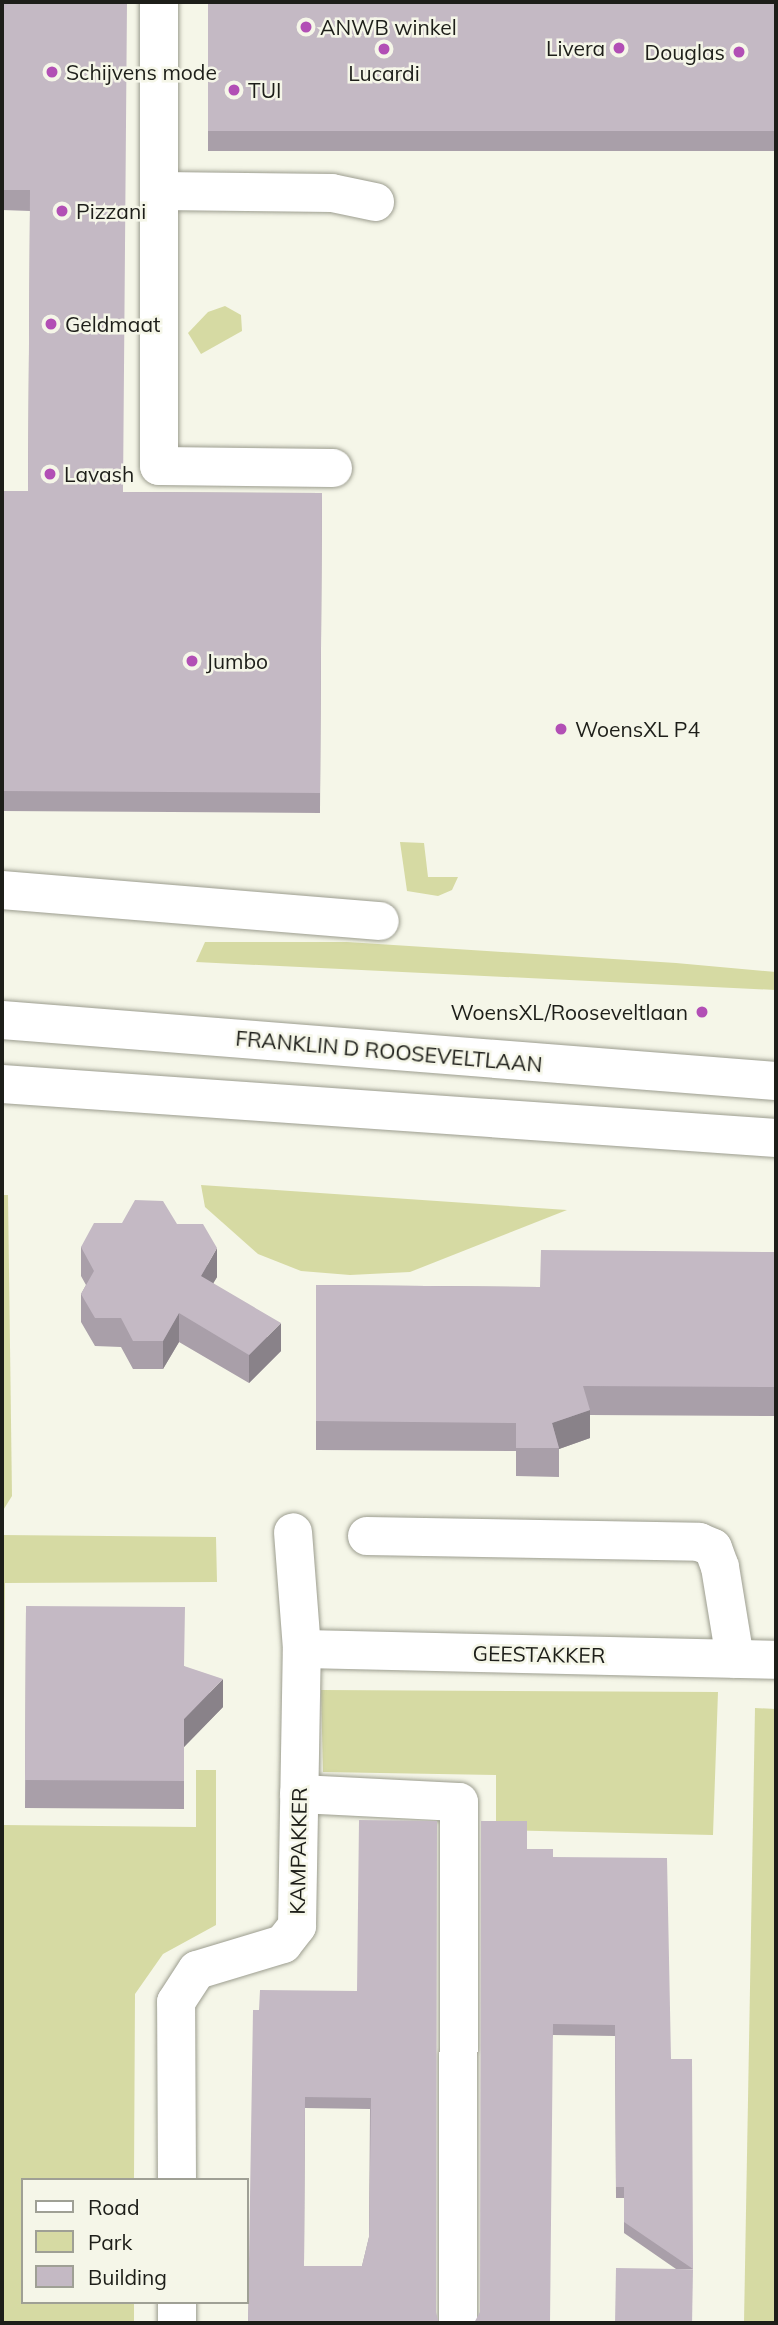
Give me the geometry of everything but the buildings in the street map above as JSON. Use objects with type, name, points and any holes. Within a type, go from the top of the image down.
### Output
[{"type":"street","points":[[159,2],[159,466],[333,468]]},
{"type":"street","points":[[161,191],[332,193],[375,202]]},
{"type":"street","points":[[2,890],[380,921]]},
{"type":"street","name":"FRANKLIN D ROOSEVELTLAAN","points":[[2,1020],[776,1081]]},
{"type":"street","points":[[2,1084],[776,1138]]},
{"type":"street","name":"KAMPAKKER","points":[[177,2178],[176,2003],[197,1970],[283,1944],[297,1926],[302,1649],[293,1532]]},
{"type":"street","points":[[367,1536],[699,1542],[713,1548],[720,1567],[735,1659]]},
{"type":"street","name":"GEESTAKKER","points":[[302,1649],[776,1660]]},
{"type":"street","points":[[299,1794],[459,1802],[458,2323]]},
{"type":"street","points":[[177,2304],[177,2323]]},
{"type":"green space","points":[[225,306],[241,315],[242,331],[201,354],[188,333],[208,312]]},
{"type":"green space","points":[[400,842],[424,843],[428,877],[458,877],[452,890],[438,896],[407,891]]},
{"type":"green space","points":[[205,942],[347,942],[676,963],[776,972],[776,990],[196,962]]},
{"type":"green space","points":[[201,1185],[567,1210],[410,1272],[350,1275],[301,1271],[258,1254],[205,1207]]},
{"type":"green space","points":[[2,1195],[8,1195],[12,1496],[2,1512]]},
{"type":"green space","points":[[2,1535],[216,1537],[217,1582],[5,1583],[3,1825],[196,1827],[196,1770],[216,1770],[216,1925],[163,1954],[135,1994],[134,2178],[21,2178],[21,2304],[134,2304],[134,2323],[2,2323]]},
{"type":"green space","points":[[321,1690],[718,1692],[713,1835],[496,1830],[496,1775],[323,1772]]},
{"type":"green space","points":[[755,1708],[776,1709],[776,2323],[744,2323]]},
{"type":"place","name":"ANWB winkel","points":[[306,27]]},
{"type":"place","name":"Livera","points":[[619,48]]},
{"type":"place","name":"Lucardi","points":[[384,49]]},
{"type":"place","name":"Douglas","points":[[739,52]]},
{"type":"place","name":"Schijvens mode","points":[[52,72]]},
{"type":"place","name":"TUI","points":[[234,90]]},
{"type":"place","name":"Pizzani","points":[[62,211]]},
{"type":"place","name":"Geldmaat","points":[[51,324]]},
{"type":"place","name":"Lavash","points":[[50,474]]},
{"type":"place","name":"Jumbo","points":[[192,661]]},
{"type":"place","name":"WoensXL P4","points":[[561,729]]},
{"type":"place","name":"WoensXL/Rooseveltlaan","points":[[702,1012]]}]
